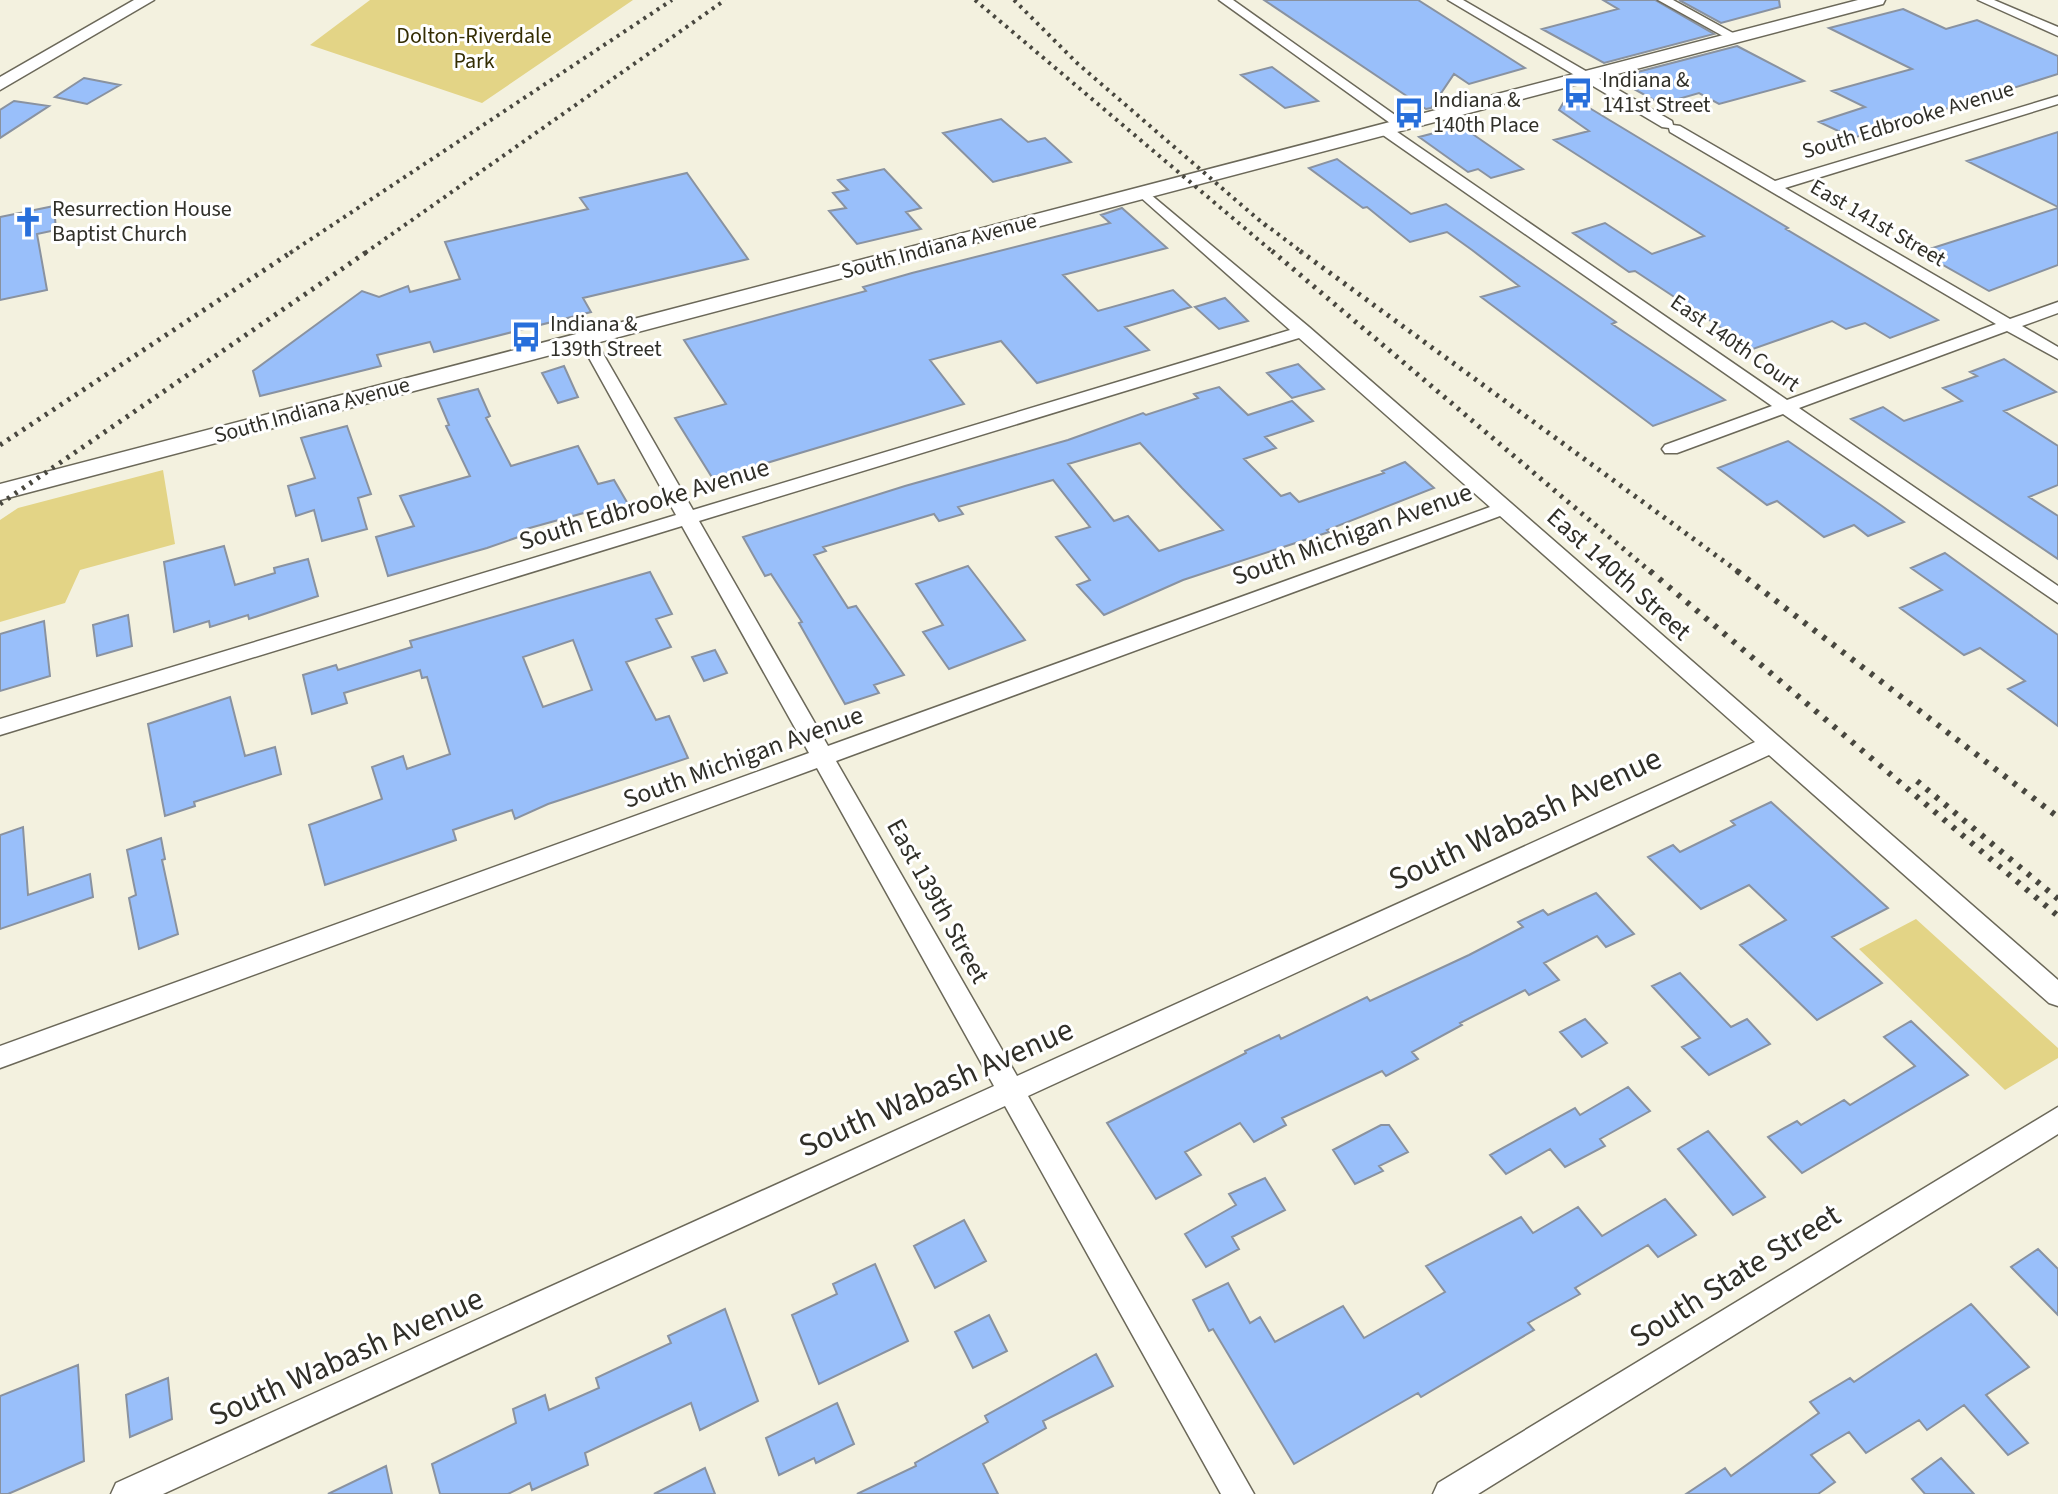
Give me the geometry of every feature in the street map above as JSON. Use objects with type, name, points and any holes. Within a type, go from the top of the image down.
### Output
[{"type":"main road","points":[[0,85],[146,0]]},
{"type":"main road","name":"South Indiana Avenue","points":[[0,492],[1877,0]]},
{"type":"street","name":"East 140th Court","points":[[1225,0],[1469,188],[2058,596]]},
{"type":"street","name":"East 141st Street","points":[[1454,0],[2058,354]]},
{"type":"street","points":[[1664,0],[1736,38]]},
{"type":"street","points":[[1984,0],[2058,32]]},
{"type":"street","name":"South Edbrooke Avenue","points":[[1772,187],[2058,100]]},
{"type":"street","name":"East 140th Street","points":[[1144,193],[2058,995]]},
{"type":"street","points":[[1671,449],[2058,307]]},
{"type":"street","name":"South Edbrooke Avenue","points":[[0,727],[1303,331]]},
{"type":"street","name":"East 139th Street","points":[[586,338],[1238,1494]]},
{"type":"street","name":"South Michigan Avenue","points":[[0,1057],[1505,508]]},
{"type":"street","name":"South Wabash Avenue","points":[[127,1494],[1772,744]]},
{"type":"street","name":"South State Street","points":[[1449,1494],[2058,1119]]},
{"type":"green space","name":"Dolton-Riverdale Park","points":[[370,0],[633,0],[482,103],[310,45]]},
{"type":"green space","points":[[163,470],[175,544],[80,570],[65,603],[0,622],[0,520],[18,508]]},
{"type":"green space","points":[[1916,919],[2058,1048],[2058,1058],[2005,1090],[1859,949]]},
{"type":"building","points":[[1264,0],[1418,0],[1525,68],[1469,84],[1454,74],[1431,108],[1426,109]]},
{"type":"building","points":[[1603,0],[1655,0],[1714,34],[1604,63],[1542,29],[1618,9]]},
{"type":"building","points":[[1679,0],[1779,0],[1780,7],[1721,23]]},
{"type":"building","points":[[1903,9],[1946,29],[1977,20],[2058,56],[2058,74],[1853,138],[1819,122],[1865,107],[1832,91],[1912,69],[1829,28]]},
{"type":"building","points":[[1737,46],[1804,81],[1719,104],[1699,93],[1661,104],[1623,83],[1634,80],[1626,75]]},
{"type":"building","points":[[1272,67],[1318,101],[1285,108],[1241,75]]},
{"type":"building","points":[[84,78],[120,85],[87,104],[55,97]]},
{"type":"building","points":[[1568,95],[1938,320],[1890,338],[1865,323],[1846,329],[1832,321],[1753,349],[1635,271],[1629,272],[1573,233],[1605,223],[1652,254],[1704,236],[1554,140],[1589,131],[1559,110]]},
{"type":"building","points":[[14,101],[49,106],[0,138],[0,110]]},
{"type":"building","points":[[1001,119],[1028,142],[1045,138],[1071,162],[993,182],[943,133]]},
{"type":"building","points":[[1461,126],[1523,169],[1491,178],[1478,169],[1468,172],[1419,137]]},
{"type":"building","points":[[2058,132],[2058,207],[1967,161],[2008,148]]},
{"type":"building","points":[[1337,159],[1411,214],[1446,204],[1616,322],[1612,324],[1725,400],[1653,426],[1481,297],[1519,286],[1472,250],[1447,232],[1410,242],[1367,207],[1363,208],[1309,168]]},
{"type":"building","points":[[884,169],[921,208],[906,212],[921,229],[857,244],[829,211],[846,208],[833,193],[848,190],[838,180]]},
{"type":"building","points":[[687,173],[748,259],[583,298],[591,312],[434,352],[430,342],[377,355],[381,366],[260,396],[253,371],[362,291],[379,297],[408,286],[410,292],[460,279],[445,242],[588,209],[580,198]]},
{"type":"building","points":[[54,206],[56,230],[37,234],[47,290],[0,300],[0,217]]},
{"type":"building","points":[[1122,208],[1167,248],[1063,275],[1098,311],[1173,290],[1191,307],[1125,327],[1149,350],[1037,383],[1001,341],[930,360],[964,404],[713,479],[675,418],[726,404],[684,340],[866,291],[863,287],[912,273],[1110,223],[1101,215]]},
{"type":"building","points":[[2058,208],[2058,265],[1989,291],[1920,252]]},
{"type":"building","points":[[1225,298],[1248,321],[1219,329],[1195,307]]},
{"type":"building","points":[[2004,359],[2056,392],[2004,411],[2058,446],[2058,485],[2029,497],[2058,516],[2058,559],[1851,419],[1883,407],[1904,421],[1962,401],[1943,388],[1977,376],[1970,372]]},
{"type":"building","points":[[1298,364],[1324,389],[1292,398],[1267,373]]},
{"type":"building","points":[[564,366],[578,397],[558,403],[542,373]]},
{"type":"building","points":[[1219,387],[1248,415],[1292,401],[1313,421],[1265,437],[1276,448],[1244,459],[1281,496],[1290,493],[1299,502],[1384,473],[1382,471],[1405,462],[1434,488],[1327,530],[1329,532],[1183,580],[1104,615],[1077,585],[1090,580],[1056,537],[1090,527],[1053,480],[958,507],[963,514],[939,521],[934,514],[823,547],[826,551],[814,555],[848,608],[856,606],[904,675],[874,685],[879,693],[845,704],[799,623],[802,622],[771,574],[765,576],[743,537],[905,486],[1068,440],[1143,413],[1146,415],[1198,398],[1194,394]],"holes":[[[1140,443],[1223,530],[1159,551],[1128,516],[1114,521],[1068,464]]]},
{"type":"building","points":[[478,389],[490,416],[486,418],[511,466],[578,446],[598,484],[614,480],[628,504],[594,515],[591,511],[526,529],[527,534],[487,548],[388,576],[376,537],[414,526],[400,496],[470,476],[446,426],[449,425],[438,399]]},
{"type":"building","points":[[347,426],[371,494],[358,498],[367,529],[322,541],[314,510],[296,516],[288,486],[315,478],[301,438]]},
{"type":"building","points":[[1788,441],[1904,522],[1868,536],[1854,525],[1824,537],[1777,501],[1767,505],[1718,468]]},
{"type":"building","points":[[224,546],[235,585],[275,573],[274,568],[308,559],[318,596],[249,619],[248,615],[210,627],[209,621],[174,632],[164,562]]},
{"type":"building","points":[[1945,553],[2058,635],[2058,726],[2008,689],[2025,681],[1980,648],[1964,655],[1900,608],[1942,590],[1911,568]]},
{"type":"building","points":[[968,566],[1025,640],[949,669],[923,632],[943,625],[916,584]]},
{"type":"building","points":[[650,572],[672,614],[656,619],[671,647],[626,662],[656,720],[669,716],[688,758],[548,804],[515,819],[512,810],[453,830],[456,840],[325,885],[309,825],[382,799],[372,767],[403,756],[407,769],[450,754],[427,677],[422,678],[420,670],[344,693],[347,703],[312,714],[303,675],[336,665],[338,670],[412,647],[410,641]],"holes":[[[573,640],[592,690],[543,707],[523,657]]]},
{"type":"building","points":[[128,615],[132,646],[97,656],[93,625]]},
{"type":"building","points":[[44,621],[50,676],[0,691],[0,634]]},
{"type":"building","points":[[715,650],[727,673],[704,681],[692,657]]},
{"type":"building","points":[[230,697],[245,756],[275,747],[281,774],[194,802],[195,806],[165,816],[148,724]]},
{"type":"building","points":[[1771,802],[1888,908],[1832,937],[1882,983],[1817,1020],[1740,945],[1786,920],[1749,885],[1701,909],[1648,857],[1673,845],[1680,852],[1735,825],[1731,821]]},
{"type":"building","points":[[23,827],[28,895],[90,874],[93,897],[0,929],[0,835]]},
{"type":"building","points":[[161,838],[165,859],[162,860],[178,934],[139,949],[129,898],[136,895],[127,850]]},
{"type":"building","points":[[1596,893],[1634,934],[1606,947],[1597,936],[1544,963],[1559,980],[1529,995],[1525,990],[1460,1023],[1462,1025],[1412,1052],[1418,1059],[1386,1076],[1382,1071],[1282,1118],[1286,1125],[1254,1142],[1240,1123],[1185,1152],[1201,1175],[1156,1199],[1107,1123],[1279,1035],[1281,1039],[1367,997],[1370,1001],[1469,955],[1523,927],[1518,922],[1543,910],[1548,915]]},
{"type":"building","points":[[1680,973],[1731,1027],[1747,1019],[1770,1044],[1709,1075],[1682,1047],[1700,1038],[1652,986]]},
{"type":"building","points":[[1585,1019],[1607,1043],[1582,1057],[1560,1032]]},
{"type":"building","points":[[1911,1021],[1968,1075],[1802,1173],[1768,1137],[1797,1121],[1801,1125],[1844,1100],[1850,1105],[1915,1066],[1884,1037]]},
{"type":"building","points":[[1628,1087],[1650,1111],[1600,1139],[1605,1146],[1565,1167],[1550,1149],[1506,1174],[1490,1155],[1575,1108],[1580,1115]]},
{"type":"building","points":[[1381,1125],[1389,1125],[1408,1152],[1379,1166],[1383,1171],[1355,1184],[1333,1150]]},
{"type":"building","points":[[1708,1131],[1765,1197],[1733,1215],[1678,1149]]},
{"type":"building","points":[[1265,1178],[1285,1210],[1232,1237],[1239,1249],[1206,1267],[1185,1234],[1236,1205],[1229,1194]]},
{"type":"building","points":[[1665,1199],[1696,1235],[1658,1257],[1648,1245],[1575,1288],[1580,1294],[1528,1323],[1534,1330],[1421,1397],[1418,1393],[1294,1464],[1213,1329],[1209,1331],[1193,1300],[1228,1283],[1250,1323],[1260,1317],[1275,1342],[1343,1306],[1364,1338],[1445,1292],[1426,1266],[1521,1217],[1533,1233],[1578,1207],[1602,1236]]},
{"type":"building","points":[[964,1220],[986,1261],[935,1288],[914,1246]]},
{"type":"building","points":[[2038,1249],[2058,1269],[2058,1315],[2011,1267]]},
{"type":"building","points":[[875,1264],[908,1341],[819,1384],[792,1315],[837,1294],[833,1284]]},
{"type":"building","points":[[1971,1304],[2029,1367],[1986,1395],[2028,1443],[2008,1455],[1964,1405],[1927,1430],[1919,1420],[1866,1453],[1849,1432],[1811,1455],[1835,1482],[1818,1494],[1686,1494],[1725,1468],[1731,1476],[1819,1413],[1810,1402],[1850,1378],[1854,1382]]},
{"type":"building","points":[[725,1309],[758,1401],[700,1430],[691,1403],[585,1453],[588,1465],[532,1490],[530,1483],[508,1494],[440,1494],[432,1464],[516,1423],[513,1409],[545,1395],[549,1410],[599,1388],[596,1378],[671,1343],[668,1336]]},
{"type":"building","points":[[989,1315],[1007,1351],[973,1368],[955,1332]]},
{"type":"building","points":[[1096,1354],[1113,1386],[1043,1421],[1046,1428],[983,1464],[998,1494],[857,1494],[916,1466],[915,1463],[988,1422],[985,1416]]},
{"type":"building","points":[[78,1365],[84,1461],[8,1494],[0,1494],[0,1396]]},
{"type":"building","points":[[168,1378],[172,1419],[130,1437],[126,1395]]},
{"type":"building","points":[[837,1403],[854,1444],[816,1463],[814,1458],[779,1475],[766,1438]]},
{"type":"building","points":[[1941,1458],[1974,1494],[1925,1494],[1912,1479]]},
{"type":"building","points":[[386,1466],[392,1494],[328,1494]]},
{"type":"building","points":[[705,1468],[715,1494],[654,1494]]},
{"type":"railway","points":[[290,253],[672,0]]},
{"type":"railway","points":[[365,253],[725,0]]},
{"type":"railway","points":[[975,0],[1274,253]]},
{"type":"railway","points":[[1014,0],[1077,63],[1267,227]]},
{"type":"railway","points":[[1258,219],[1303,253]]},
{"type":"railway","points":[[0,445],[293,251]]},
{"type":"railway","points":[[0,504],[368,251]]},
{"type":"railway","points":[[1272,251],[1652,573]]},
{"type":"railway","points":[[1300,251],[1740,573]]},
{"type":"railway","points":[[1650,571],[2058,916]]},
{"type":"railway","points":[[1737,571],[2058,817]]},
{"type":"railway","points":[[1917,781],[2058,899]]},
{"type":"place","name":"Indiana & 141st Street","points":[[1578,93]]},
{"type":"place","name":"Indiana & 140th Place","points":[[1409,113]]},
{"type":"place","name":"Resurrection House Baptist Church","points":[[28,222]]},
{"type":"place","name":"Indiana & 139th Street","points":[[526,337]]}]
